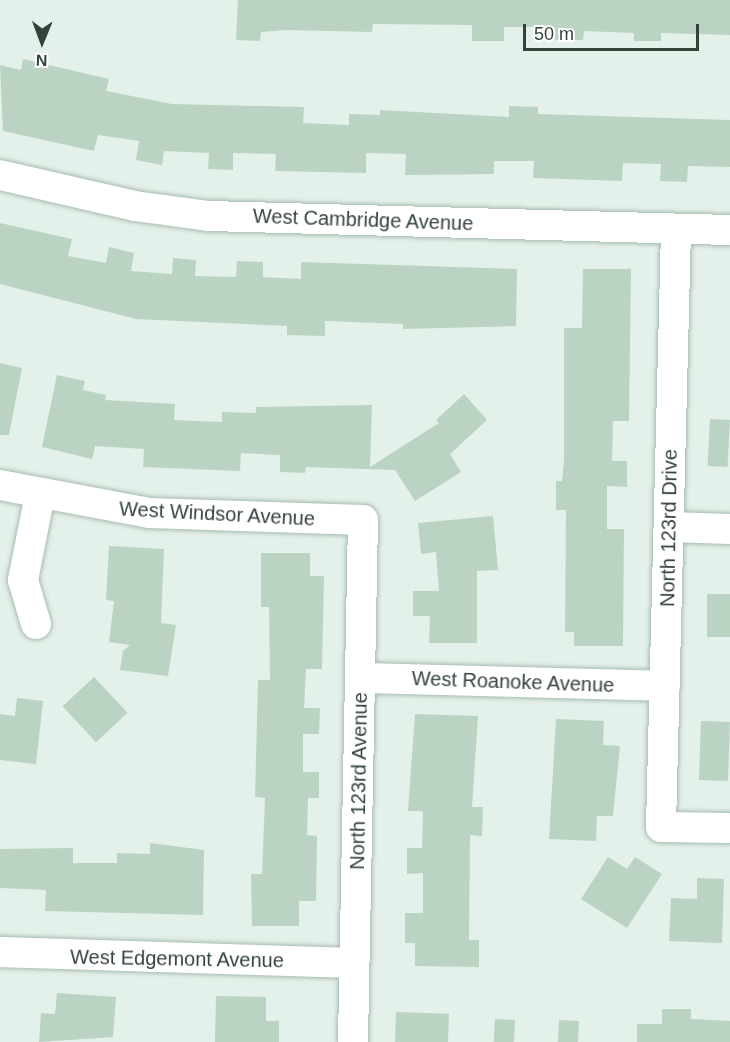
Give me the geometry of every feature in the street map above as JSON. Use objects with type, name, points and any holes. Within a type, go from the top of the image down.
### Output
[{"type":"street","name":"West Cambridge Avenue","points":[[0,175],[209,216],[730,230]]},
{"type":"street","name":"North 123rd Drive","points":[[676,230],[661,827],[730,828]]},
{"type":"street","name":"West Windsor Avenue","points":[[0,485],[149,513],[363,520]]},
{"type":"street","points":[[36,624],[23,580],[40,494]]},
{"type":"street","name":"North 123rd Avenue","points":[[352,1042],[363,520]]},
{"type":"street","points":[[669,527],[730,529]]},
{"type":"street","name":"West Roanoke Avenue","points":[[361,678],[665,686]]},
{"type":"street","name":"West Edgemont Avenue","points":[[0,952],[354,963]]},
{"type":"building","points":[[238,0],[730,0],[730,35],[661,33],[661,41],[634,41],[634,33],[584,31],[583,40],[555,40],[555,27],[504,27],[504,41],[472,41],[472,25],[373,24],[372,32],[286,30],[261,32],[260,41],[236,40]]},
{"type":"building","points":[[23,59],[109,79],[106,91],[172,104],[304,107],[303,123],[349,125],[349,114],[380,115],[380,110],[509,117],[509,106],[538,107],[538,114],[730,120],[730,167],[688,166],[687,182],[660,181],[661,164],[623,163],[622,181],[533,178],[534,161],[494,161],[494,174],[405,175],[406,154],[366,153],[366,173],[275,171],[276,154],[233,153],[233,170],[208,169],[209,153],[164,151],[162,165],[136,160],[139,141],[98,135],[94,151],[3,131],[0,65],[21,70]]},
{"type":"building","points":[[0,223],[72,239],[68,256],[106,263],[109,247],[134,253],[131,271],[172,274],[173,258],[196,260],[195,276],[236,277],[237,261],[263,262],[263,277],[301,279],[301,262],[517,269],[516,326],[403,329],[403,324],[325,321],[325,336],[287,335],[287,326],[136,319],[0,284]]},
{"type":"building","points":[[583,269],[631,269],[629,421],[613,421],[612,461],[627,461],[627,487],[607,486],[607,529],[624,529],[623,646],[574,646],[574,632],[565,632],[566,510],[556,510],[556,481],[562,481],[564,460],[564,328],[582,328]]},
{"type":"building","points":[[0,363],[22,368],[9,435],[0,435]]},
{"type":"building","points":[[57,375],[85,381],[83,390],[106,395],[105,400],[175,404],[174,420],[222,422],[222,412],[256,413],[256,407],[372,405],[370,467],[439,423],[436,420],[464,394],[487,420],[450,454],[461,472],[415,501],[395,470],[306,467],[305,473],[280,472],[280,455],[241,453],[240,471],[143,467],[144,449],[95,446],[92,459],[42,447]]},
{"type":"building","points":[[710,419],[730,420],[728,467],[708,466]]},
{"type":"building","points":[[493,516],[498,570],[477,571],[477,643],[429,643],[430,616],[413,616],[413,591],[439,591],[436,552],[421,554],[418,523]]},
{"type":"building","points":[[109,546],[164,549],[161,623],[176,625],[168,676],[120,670],[123,651],[130,645],[109,642],[114,601],[106,600]]},
{"type":"building","points":[[261,553],[310,553],[310,576],[324,576],[322,669],[306,669],[304,708],[320,708],[319,734],[303,734],[303,772],[319,772],[319,798],[308,798],[307,835],[317,836],[316,901],[299,901],[299,926],[252,926],[251,874],[262,874],[265,798],[255,797],[258,680],[270,680],[269,607],[261,607]]},
{"type":"building","points":[[707,594],[730,594],[730,637],[707,637]]},
{"type":"building","points":[[94,677],[127,713],[96,742],[63,706]]},
{"type":"building","points":[[17,698],[43,701],[36,764],[0,760],[0,714],[15,716]]},
{"type":"building","points":[[415,714],[478,716],[472,807],[483,807],[482,836],[470,835],[469,940],[479,940],[479,967],[415,966],[415,943],[405,943],[405,913],[423,913],[423,873],[407,874],[407,848],[422,848],[423,811],[408,811]]},
{"type":"building","points":[[556,719],[604,721],[603,745],[620,746],[613,816],[597,816],[596,841],[549,839]]},
{"type":"building","points":[[701,721],[730,722],[728,781],[699,780]]},
{"type":"building","points":[[150,843],[204,850],[203,915],[45,911],[46,890],[0,888],[0,849],[73,848],[73,863],[117,863],[117,853],[150,854]]},
{"type":"building","points":[[608,857],[627,869],[635,857],[662,874],[627,928],[581,899]]},
{"type":"building","points":[[697,878],[724,879],[722,943],[669,941],[671,898],[697,899]]},
{"type":"building","points":[[57,993],[116,997],[113,1037],[39,1042],[41,1013],[55,1014]]},
{"type":"building","points":[[216,996],[266,997],[266,1021],[279,1021],[279,1042],[215,1042]]},
{"type":"building","points":[[662,1009],[691,1009],[691,1019],[730,1021],[730,1042],[637,1042],[637,1024],[662,1024]]},
{"type":"building","points":[[396,1012],[449,1014],[448,1042],[395,1042]]},
{"type":"building","points":[[495,1019],[515,1020],[514,1042],[494,1042]]},
{"type":"building","points":[[559,1020],[579,1021],[578,1042],[558,1042]]}]
